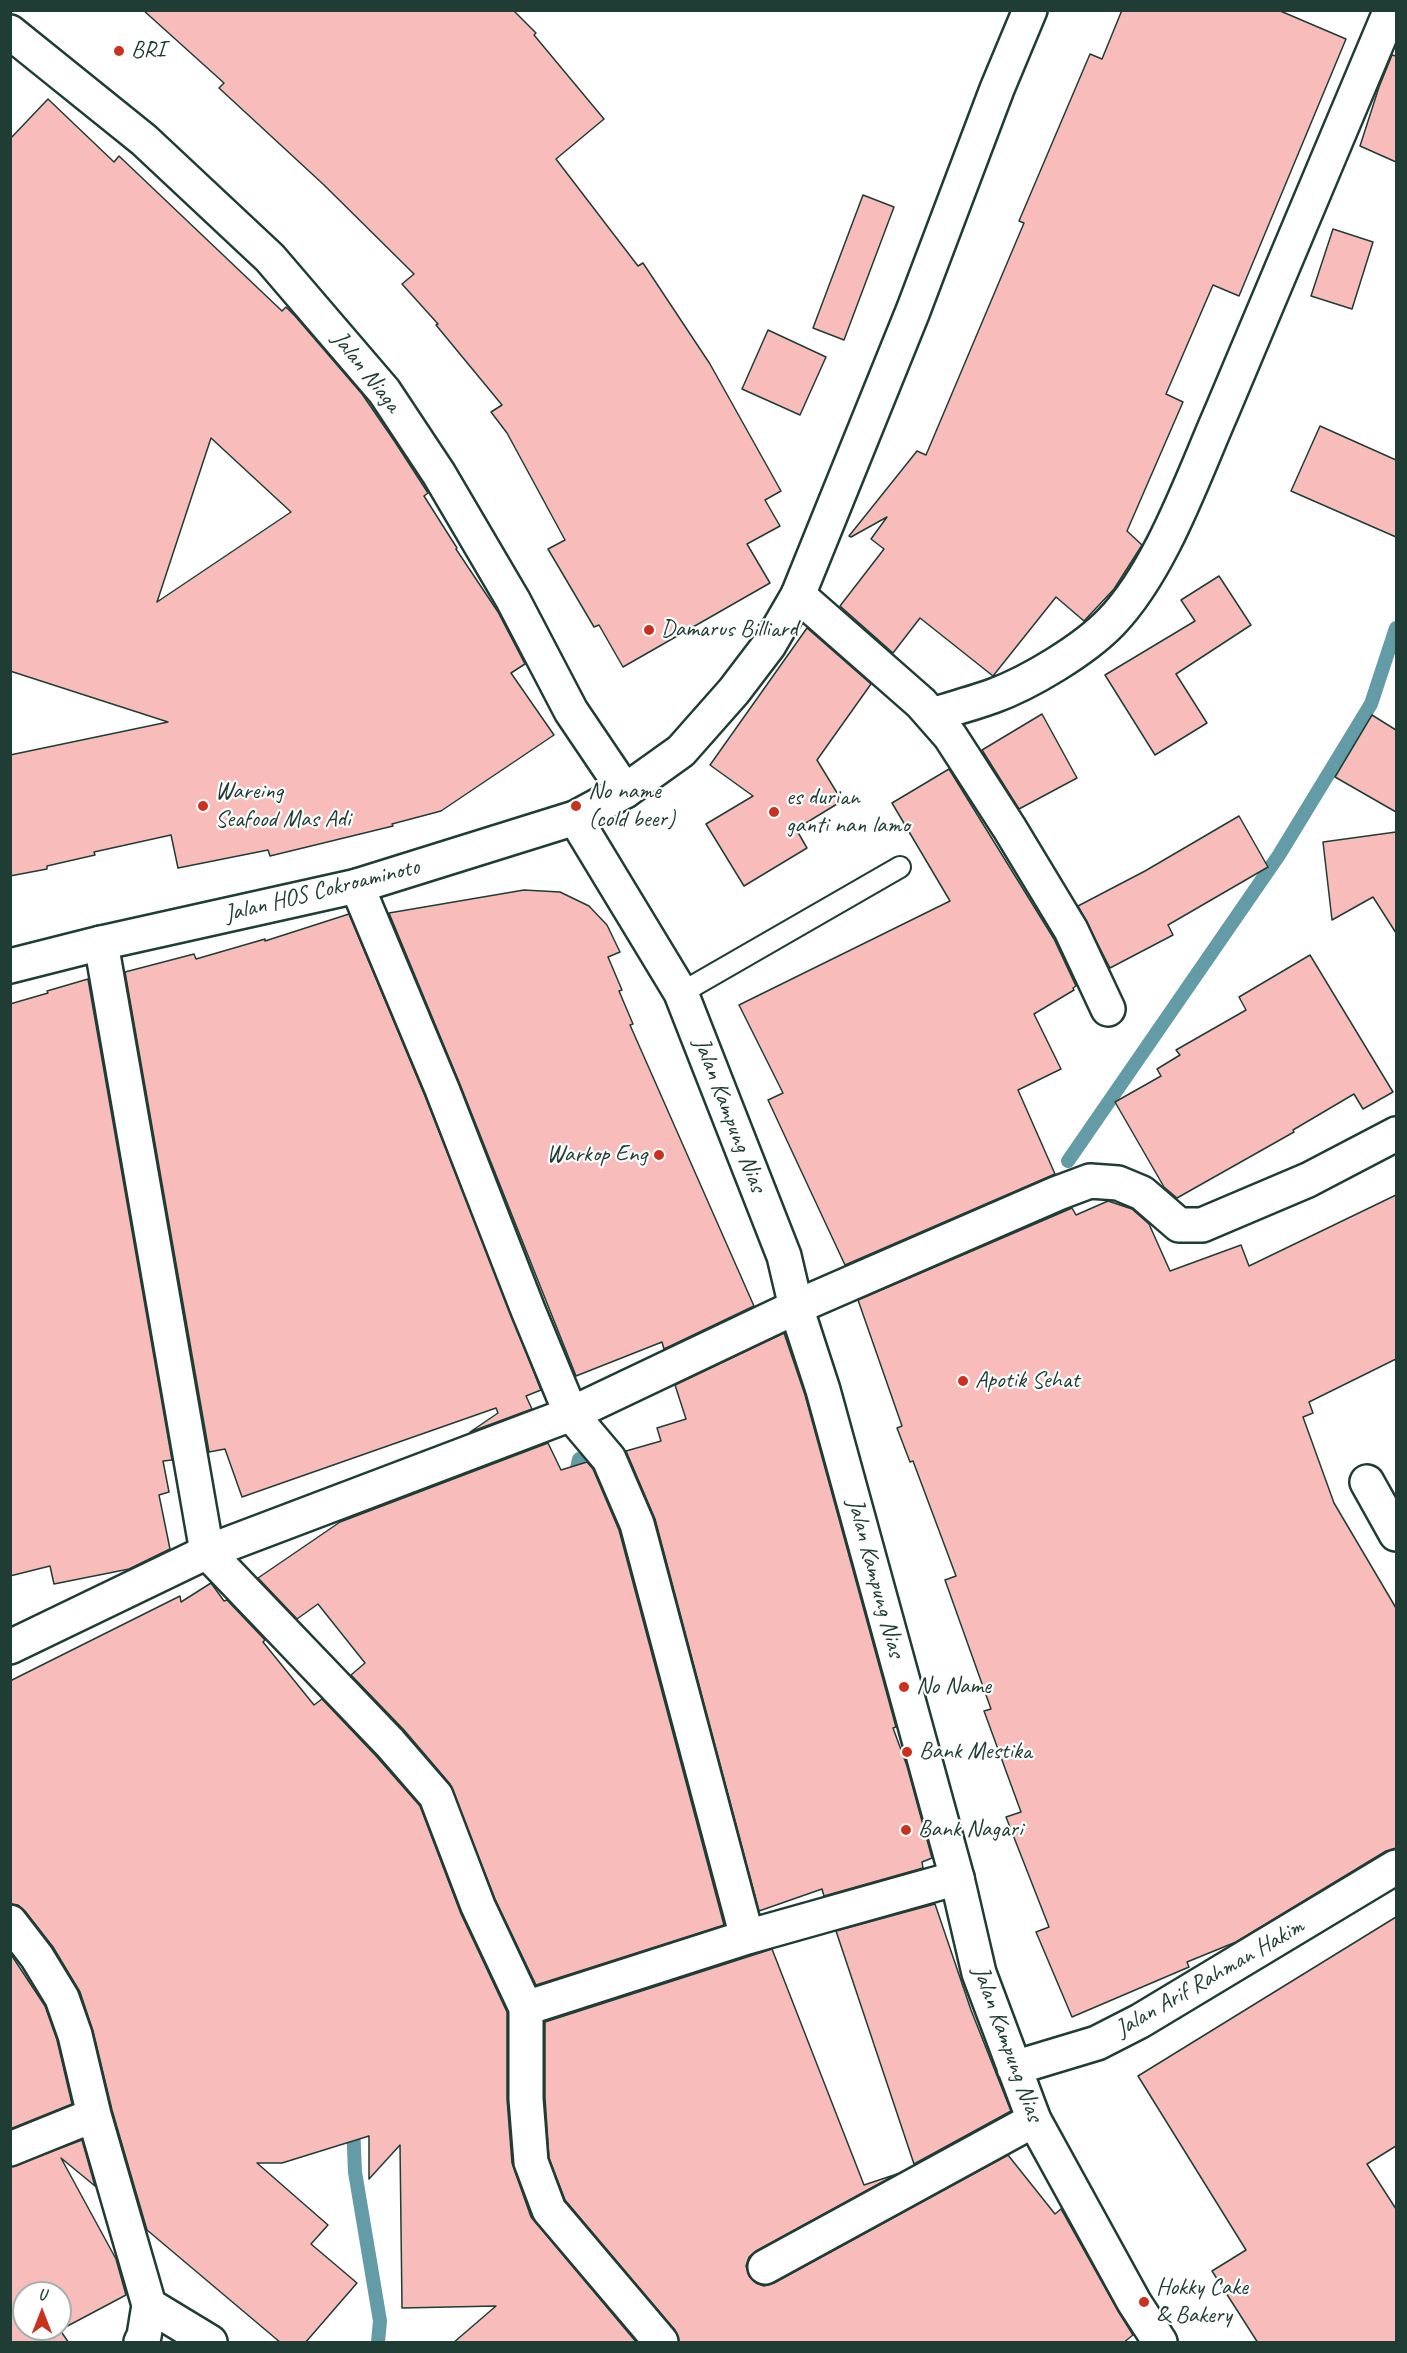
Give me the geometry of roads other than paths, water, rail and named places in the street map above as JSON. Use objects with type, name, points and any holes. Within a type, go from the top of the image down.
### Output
[{"type":"street","name":"Jalan HOS Cokroaminoto","points":[[10,966],[101,943],[357,886],[575,818],[625,791],[681,751],[769,645],[798,595],[913,311],[997,89],[1030,10]]},
{"type":"street","points":[[932,715],[994,695],[1043,671],[1084,646],[1111,622],[1139,585],[1172,525],[1274,289],[1384,17]]},
{"type":"street","name":"Jalan Niaga","points":[[10,32],[144,140],[270,258],[384,391],[439,474],[513,600],[571,711],[625,791]]},
{"type":"street","points":[[798,595],[921,703],[967,761],[1071,930],[1108,1009]]},
{"type":"street","name":"Jalan Kampung Nias","points":[[575,818],[681,993],[784,1256],[796,1307],[823,1390],[957,1878],[978,1973],[1034,2120],[1134,2302],[1160,2343]]},
{"type":"street","points":[[357,886],[442,1089],[571,1414],[609,1459],[637,1524],[747,1937]]},
{"type":"street","points":[[101,943],[207,1552],[390,1743],[436,1796],[478,1906],[526,2008],[526,2099],[531,2162],[549,2210],[661,2343]]},
{"type":"street","points":[[10,1647],[207,1552],[571,1414],[796,1307],[1090,1181],[1118,1183],[1142,1193],[1179,1225],[1202,1225],[1308,1180],[1396,1134]]},
{"type":"street","points":[[1367,1482],[1396,1534]]},
{"type":"street","name":"Jalan Arif Rahman Hakim","points":[[1014,2068],[1097,2043],[1140,2021],[1396,1867]]},
{"type":"street","points":[[526,2008],[747,1937],[957,1878]]},
{"type":"street","points":[[10,1922],[37,1957],[62,1998],[75,2035],[94,2115],[149,2305],[141,2343]]},
{"type":"street","points":[[10,2149],[94,2115]]},
{"type":"street","points":[[765,2267],[1034,2120]]},
{"type":"street","points":[[149,2305],[210,2343]]},
{"type":"lane","points":[[681,993],[900,867]]},
{"type":"waterway","points":[[1068,1161],[1279,855],[1371,704],[1396,628]]},
{"type":"waterway","points":[[574,1483],[579,1459]]},
{"type":"waterway","points":[[353,2125],[355,2172],[380,2321],[378,2342]]},
{"type":"place","name":"BRI","points":[[119,51]]},
{"type":"place","name":"Damarus Billiard","points":[[649,630]]},
{"type":"place","name":"Wareing Seafood Mas Adi","points":[[203,806]]},
{"type":"place","name":"No name (cold beer)","points":[[576,806]]},
{"type":"place","name":"es durian ganti nan lamo","points":[[774,812]]},
{"type":"place","name":"Warkop Eng","points":[[659,1155]]},
{"type":"place","name":"Apotik Sehat","points":[[963,1381]]},
{"type":"place","name":"No Name","points":[[904,1687]]},
{"type":"place","name":"Bank Mestika","points":[[907,1752]]},
{"type":"place","name":"Bank Nagari","points":[[906,1830]]},
{"type":"place","name":"Hokky Cake & Bakery","points":[[1144,2302]]}]
